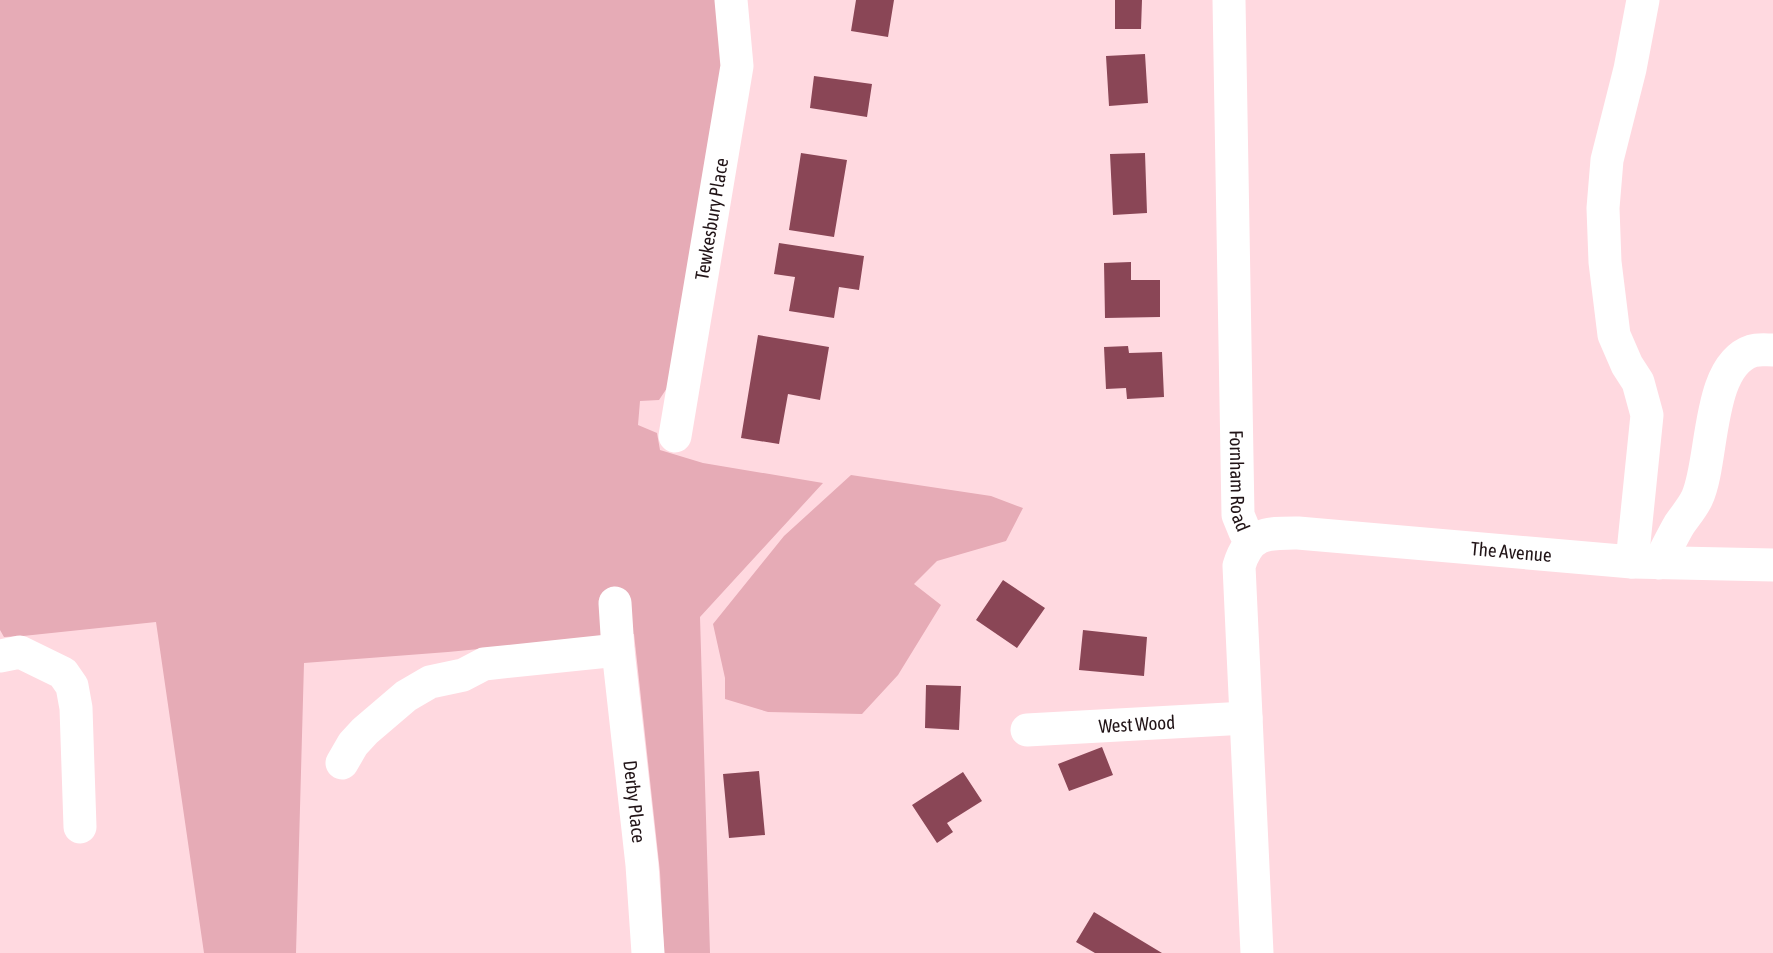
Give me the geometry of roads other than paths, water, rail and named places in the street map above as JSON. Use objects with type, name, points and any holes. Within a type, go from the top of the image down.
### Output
[{"type":"street","name":"Tewkesbury Place","points":[[676,436],[737,66],[731,0]]},
{"type":"street","name":"Fornham Road","points":[[1229,0],[1238,515],[1252,541],[1243,552],[1238,566],[1257,953]]},
{"type":"street","points":[[1643,0],[1630,69],[1607,160],[1603,208],[1605,262],[1614,335],[1638,382],[1647,415],[1645,563]]},
{"type":"street","points":[[1645,563],[1680,524],[1697,498],[1703,478],[1711,425],[1725,377],[1736,360],[1752,351],[1773,350]]},
{"type":"street","name":"The Avenue","points":[[1252,541],[1268,533],[1298,533],[1645,563],[1773,565]]},
{"type":"street","name":"Derby Place","points":[[615,603],[642,865],[648,953]]},
{"type":"street","points":[[342,763],[353,744],[365,731],[406,696],[430,682],[463,675],[484,664],[618,650]]},
{"type":"street","points":[[10,654],[63,673],[72,687],[76,708],[80,828]]},
{"type":"street","name":"West Wood","points":[[1027,730],[1246,718]]}]
